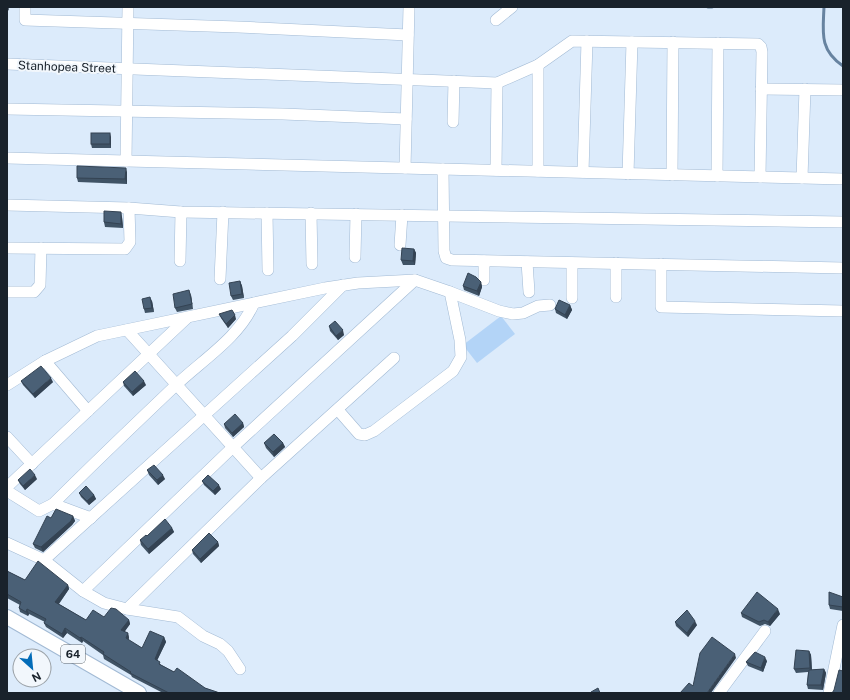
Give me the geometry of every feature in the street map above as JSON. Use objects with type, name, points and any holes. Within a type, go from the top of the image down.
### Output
[{"type":"main road","name":"64","points":[[7,617],[139,693]]},
{"type":"street","points":[[25,7],[25,20],[408,35]]},
{"type":"street","points":[[126,161],[128,7]]},
{"type":"street","points":[[405,168],[409,7]]},
{"type":"street","points":[[496,20],[512,7]]},
{"type":"street","points":[[496,170],[496,83],[538,65],[572,41],[758,44],[761,47],[762,52],[760,177]]},
{"type":"street","points":[[583,172],[587,41]]},
{"type":"street","points":[[628,174],[632,42]]},
{"type":"street","points":[[672,175],[673,42]]},
{"type":"street","points":[[717,176],[718,43]]},
{"type":"street","name":"Stanhopea Street","points":[[7,64],[327,78],[407,79],[496,83]]},
{"type":"street","points":[[538,65],[538,171]]},
{"type":"street","points":[[453,122],[454,81]]},
{"type":"street","points":[[761,88],[843,90]]},
{"type":"street","points":[[802,178],[804,89]]},
{"type":"street","points":[[7,109],[283,114],[406,119]]},
{"type":"street","points":[[7,158],[843,179]]},
{"type":"street","points":[[443,169],[444,251],[446,258],[452,260],[843,268]]},
{"type":"street","points":[[7,205],[129,208],[181,212],[843,222]]},
{"type":"street","points":[[7,248],[125,249],[130,242],[129,208]]},
{"type":"street","points":[[180,261],[181,212]]},
{"type":"street","points":[[220,279],[223,212]]},
{"type":"street","points":[[267,213],[268,270]]},
{"type":"street","points":[[311,213],[312,264]]},
{"type":"street","points":[[355,257],[356,214]]},
{"type":"street","points":[[400,245],[402,215]]},
{"type":"street","points":[[7,292],[34,292],[40,286],[41,248]]},
{"type":"street","points":[[484,261],[484,280]]},
{"type":"street","points":[[527,262],[529,292]]},
{"type":"street","points":[[572,263],[572,298]]},
{"type":"street","points":[[616,263],[616,297]]},
{"type":"street","points":[[661,264],[661,307],[843,311]]},
{"type":"street","points":[[83,591],[233,447],[415,280]]},
{"type":"street","points":[[7,385],[45,361],[96,336],[343,285],[415,280],[499,311],[513,314],[523,313],[538,306],[550,305]]},
{"type":"street","points":[[44,560],[292,336],[343,285]]},
{"type":"street","points":[[338,410],[359,434],[365,435],[374,431],[453,371],[460,357],[460,346],[450,292]]},
{"type":"street","points":[[7,491],[39,511],[53,504],[176,385],[234,334],[248,318],[254,303]]},
{"type":"street","points":[[7,487],[188,318]]},
{"type":"street","points":[[127,330],[261,478]]},
{"type":"street","points":[[127,609],[261,478],[394,358]]},
{"type":"street","points":[[45,361],[88,411]]},
{"type":"street","points":[[7,437],[32,464]]},
{"type":"street","points":[[53,504],[91,518]]},
{"type":"street","points":[[7,543],[44,560],[83,591],[104,603],[127,609],[178,617],[203,636],[220,644],[228,651],[240,669]]},
{"type":"street","points":[[829,693],[843,625]]},
{"type":"street","points":[[719,693],[765,630]]},
{"type":"shaded area","points":[[501,316],[515,334],[477,363],[463,345]]},
{"type":"building","points":[[91,133],[110,133],[110,144],[91,144]]},
{"type":"building","points":[[77,166],[126,168],[125,179],[77,178]]},
{"type":"building","points":[[104,211],[121,212],[121,224],[104,222]]},
{"type":"building","points":[[402,248],[414,249],[413,261],[401,260]]},
{"type":"building","points":[[468,273],[476,277],[481,282],[477,291],[463,286]]},
{"type":"building","points":[[240,281],[242,294],[231,296],[229,283]]},
{"type":"building","points":[[189,290],[192,304],[175,308],[173,294]]},
{"type":"building","points":[[150,297],[152,308],[144,309],[142,299]]},
{"type":"building","points":[[559,300],[570,305],[565,315],[555,309]]},
{"type":"building","points":[[232,310],[235,315],[226,324],[219,314]]},
{"type":"building","points":[[335,321],[343,330],[336,336],[329,326]]},
{"type":"building","points":[[41,366],[51,378],[33,394],[21,381]]},
{"type":"building","points":[[135,371],[144,381],[132,392],[123,382]]},
{"type":"building","points":[[235,414],[243,423],[232,433],[224,424]]},
{"type":"building","points":[[274,434],[283,443],[273,452],[264,443]]},
{"type":"building","points":[[154,465],[163,475],[157,480],[147,470]]},
{"type":"building","points":[[30,469],[35,475],[23,486],[18,480]]},
{"type":"building","points":[[208,475],[219,485],[213,491],[202,481]]},
{"type":"building","points":[[86,486],[94,495],[87,501],[79,493]]},
{"type":"building","points":[[56,509],[73,516],[71,521],[41,547],[33,544],[47,516],[51,518]]},
{"type":"building","points":[[165,519],[172,528],[148,549],[140,540],[146,535],[147,536]]},
{"type":"building","points":[[209,533],[218,542],[200,559],[192,550]]},
{"type":"building","points":[[38,561],[68,585],[55,602],[86,620],[93,610],[104,617],[111,608],[116,609],[129,620],[121,630],[128,633],[126,638],[142,648],[150,631],[164,637],[155,659],[160,662],[159,664],[174,672],[177,668],[205,688],[219,693],[169,693],[130,673],[131,672],[103,654],[104,652],[81,637],[80,638],[65,628],[62,634],[44,623],[46,619],[27,609],[26,612],[19,608],[21,602],[7,594],[7,571],[25,580]]},
{"type":"building","points":[[757,592],[778,609],[768,622],[764,620],[759,622],[741,613]]},
{"type":"building","points":[[829,592],[843,597],[843,607],[829,605]]},
{"type":"building","points":[[687,610],[695,621],[687,633],[675,622]]},
{"type":"building","points":[[712,637],[735,654],[707,693],[680,693],[689,683],[693,686],[700,653]]},
{"type":"building","points":[[796,650],[809,651],[810,668],[794,669]]},
{"type":"building","points":[[755,652],[765,657],[761,668],[746,662]]},
{"type":"building","points":[[824,669],[821,685],[807,685],[809,670]]},
{"type":"building","points":[[839,670],[843,671],[843,693],[832,693],[834,690]]},
{"type":"building","points":[[598,688],[600,693],[591,693],[591,692]]},
{"type":"waterway","points":[[824,7],[823,32],[826,47],[835,60],[843,66]]}]
